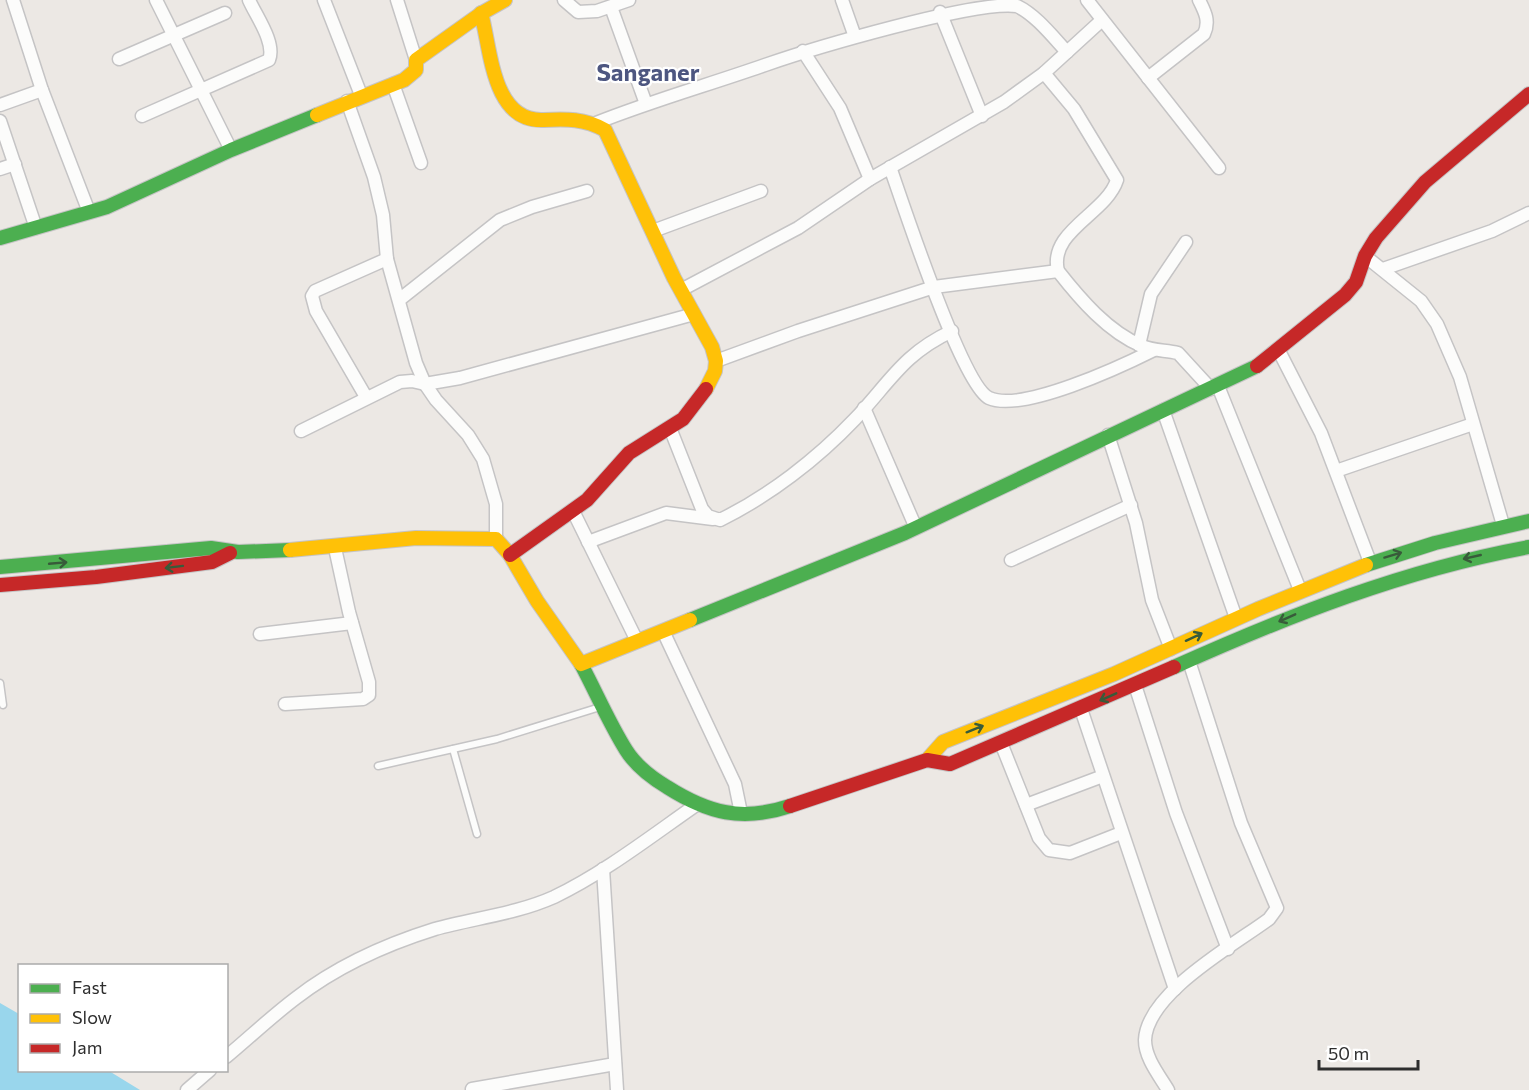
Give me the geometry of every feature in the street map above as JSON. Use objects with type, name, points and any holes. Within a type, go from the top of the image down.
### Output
[{"type":"street","points":[[13,0],[42,90],[89,212]]},
{"type":"street","points":[[156,0],[231,150]]},
{"type":"street","points":[[142,116],[269,60],[272,54],[269,44],[249,0]]},
{"type":"street","points":[[324,0],[361,95]]},
{"type":"street","points":[[0,238],[107,207],[231,150],[411,75],[416,70],[416,60],[397,0]]},
{"type":"street","points":[[416,60],[442,44],[481,13],[505,0]]},
{"type":"street","points":[[564,0],[578,12],[611,7],[629,0]]},
{"type":"street","points":[[842,0],[854,34]]},
{"type":"street","points":[[1087,0],[1219,168]]},
{"type":"street","points":[[1148,78],[1204,34],[1208,27],[1207,17],[1199,0]]},
{"type":"street","points":[[596,123],[854,34],[940,12],[1002,3],[1016,6],[1041,25],[1067,52]]},
{"type":"street","points":[[611,7],[646,104]]},
{"type":"street","points":[[940,12],[982,116]]},
{"type":"street","points":[[119,59],[225,13]]},
{"type":"street","points":[[481,13],[502,91],[512,112],[523,120],[535,122],[565,117],[596,123],[605,130],[681,290],[712,347],[716,361],[711,383],[683,419],[629,453],[598,489],[573,511],[510,555]]},
{"type":"street","points":[[681,290],[798,228],[870,179],[982,116],[1044,73],[1102,20]]},
{"type":"street","points":[[803,51],[840,108],[870,179]]},
{"type":"street","points":[[1044,73],[1074,109],[1117,180],[1107,196],[1060,244],[1055,260],[1058,271],[1101,318],[1139,345],[1154,350],[1178,353],[1214,388],[1300,590]]},
{"type":"street","points":[[393,84],[421,163]]},
{"type":"street","points":[[0,105],[42,90]]},
{"type":"street","points":[[580,664],[916,528],[1265,362],[1345,295],[1362,271],[1365,256],[1388,223],[1425,182],[1529,94]]},
{"type":"street","points":[[347,101],[377,187],[383,215],[387,260],[425,384],[468,435],[483,459],[496,504],[496,539],[510,555],[537,601],[580,664],[627,752],[649,776],[696,805],[741,813],[768,813],[927,759],[943,742],[1171,649],[1300,590],[1370,562],[1503,525],[1529,520]]},
{"type":"street","points":[[0,122],[36,228]]},
{"type":"street","points":[[0,169],[15,164]]},
{"type":"street","points":[[890,167],[952,331],[976,387],[988,397],[996,400],[1020,398],[1081,384],[1154,350]]},
{"type":"street","points":[[399,300],[500,220],[532,207],[587,191]]},
{"type":"street","points":[[653,231],[761,191]]},
{"type":"street","points":[[1383,269],[1492,231],[1529,213]]},
{"type":"street","points":[[1139,345],[1151,294],[1186,242]]},
{"type":"street","points":[[1365,256],[1421,301],[1437,324],[1460,377],[1503,525]]},
{"type":"street","points":[[366,397],[316,311],[312,296],[315,291],[387,260]]},
{"type":"street","points":[[716,361],[798,331],[934,287],[1058,271]]},
{"type":"street","points":[[301,430],[400,382],[412,381],[425,384],[460,378],[694,315]]},
{"type":"street","points":[[588,542],[666,513],[715,520],[727,517],[775,489],[850,424],[917,350],[952,331]]},
{"type":"street","points":[[1279,351],[1309,406],[1370,562]]},
{"type":"street","points":[[864,408],[916,528]]},
{"type":"street","points":[[1163,410],[1236,618]]},
{"type":"street","points":[[1336,471],[1473,424]]},
{"type":"street","points":[[670,428],[702,509],[715,520]]},
{"type":"street","points":[[1108,435],[1131,505],[1152,600],[1171,649]]},
{"type":"street","points":[[1011,560],[1131,505]]},
{"type":"street","points":[[573,511],[637,641]]},
{"type":"street","points":[[0,567],[211,548],[230,553],[335,548],[442,536],[496,539]]},
{"type":"street","points":[[927,759],[950,764],[1308,609],[1376,583],[1424,568],[1529,547]]},
{"type":"street","points":[[285,705],[363,699],[369,695],[369,682],[335,548]]},
{"type":"street","points":[[0,585],[96,577],[212,562],[230,553]]},
{"type":"street","points":[[260,634],[352,622]]},
{"type":"street","points":[[663,631],[735,784],[741,813]]},
{"type":"street","points":[[1168,1090],[1147,1054],[1145,1040],[1148,1023],[1175,989],[1269,919],[1277,908],[1276,898],[1241,823],[1189,661]]},
{"type":"street","points":[[1135,685],[1176,813],[1228,949]]},
{"type":"street","points":[[1081,709],[1175,989]]},
{"type":"street","points":[[1000,743],[1044,846],[1054,853],[1071,853],[1122,833]]},
{"type":"street","points":[[1026,806],[1103,776]]},
{"type":"street","points":[[228,1055],[296,997],[326,977],[375,952],[434,929],[506,913],[553,897],[603,869],[696,805]]},
{"type":"street","points":[[603,869],[617,1090]]},
{"type":"street","points":[[472,1089],[615,1064]]},
{"type":"street","points":[[188,1090],[209,1072]]},
{"type":"lane","points":[[0,683],[3,705]]},
{"type":"lane","points":[[378,766],[542,726],[603,706]]},
{"type":"lane","points":[[453,749],[477,834]]},
{"type":"water","points":[[0,1003],[18,1013],[18,1072],[111,1072],[140,1090],[0,1090]]},
{"type":"traffic: fast","points":[[0,238],[107,207],[231,150],[317,115]]},
{"type":"traffic: fast","points":[[690,620],[905,533],[1257,366]]},
{"type":"traffic: fast","points":[[1366,565],[1435,543],[1529,521]]},
{"type":"traffic: fast","points":[[1174,667],[1304,612],[1392,581],[1529,547]]},
{"type":"traffic: fast","points":[[0,567],[211,548],[238,552],[290,550]]},
{"type":"traffic: fast","points":[[581,664],[626,750],[639,766],[656,780],[697,803],[726,812],[756,813],[790,806]]},
{"type":"traffic: slow","points":[[317,115],[404,80],[416,70],[416,60],[482,13],[505,0]]},
{"type":"traffic: slow","points":[[481,13],[497,80],[503,96],[513,109],[525,117],[542,120],[582,121],[605,130],[674,278],[712,347],[716,361],[715,371],[706,389]]},
{"type":"traffic: slow","points":[[290,550],[416,538],[496,539],[510,555],[537,601],[581,664],[690,620]]},
{"type":"traffic: slow","points":[[927,760],[943,742],[1114,674],[1258,609],[1366,565]]},
{"type":"traffic: jam","points":[[1257,366],[1345,295],[1356,282],[1365,256],[1376,238],[1425,182],[1529,94]]},
{"type":"traffic: jam","points":[[510,555],[587,500],[629,453],[683,419],[706,389]]},
{"type":"traffic: jam","points":[[0,585],[96,577],[212,562],[230,553]]},
{"type":"traffic: jam","points":[[790,806],[927,760],[950,764],[1174,667]]},
{"type":"district","name":"Sanganer","points":[[648,71]]}]
